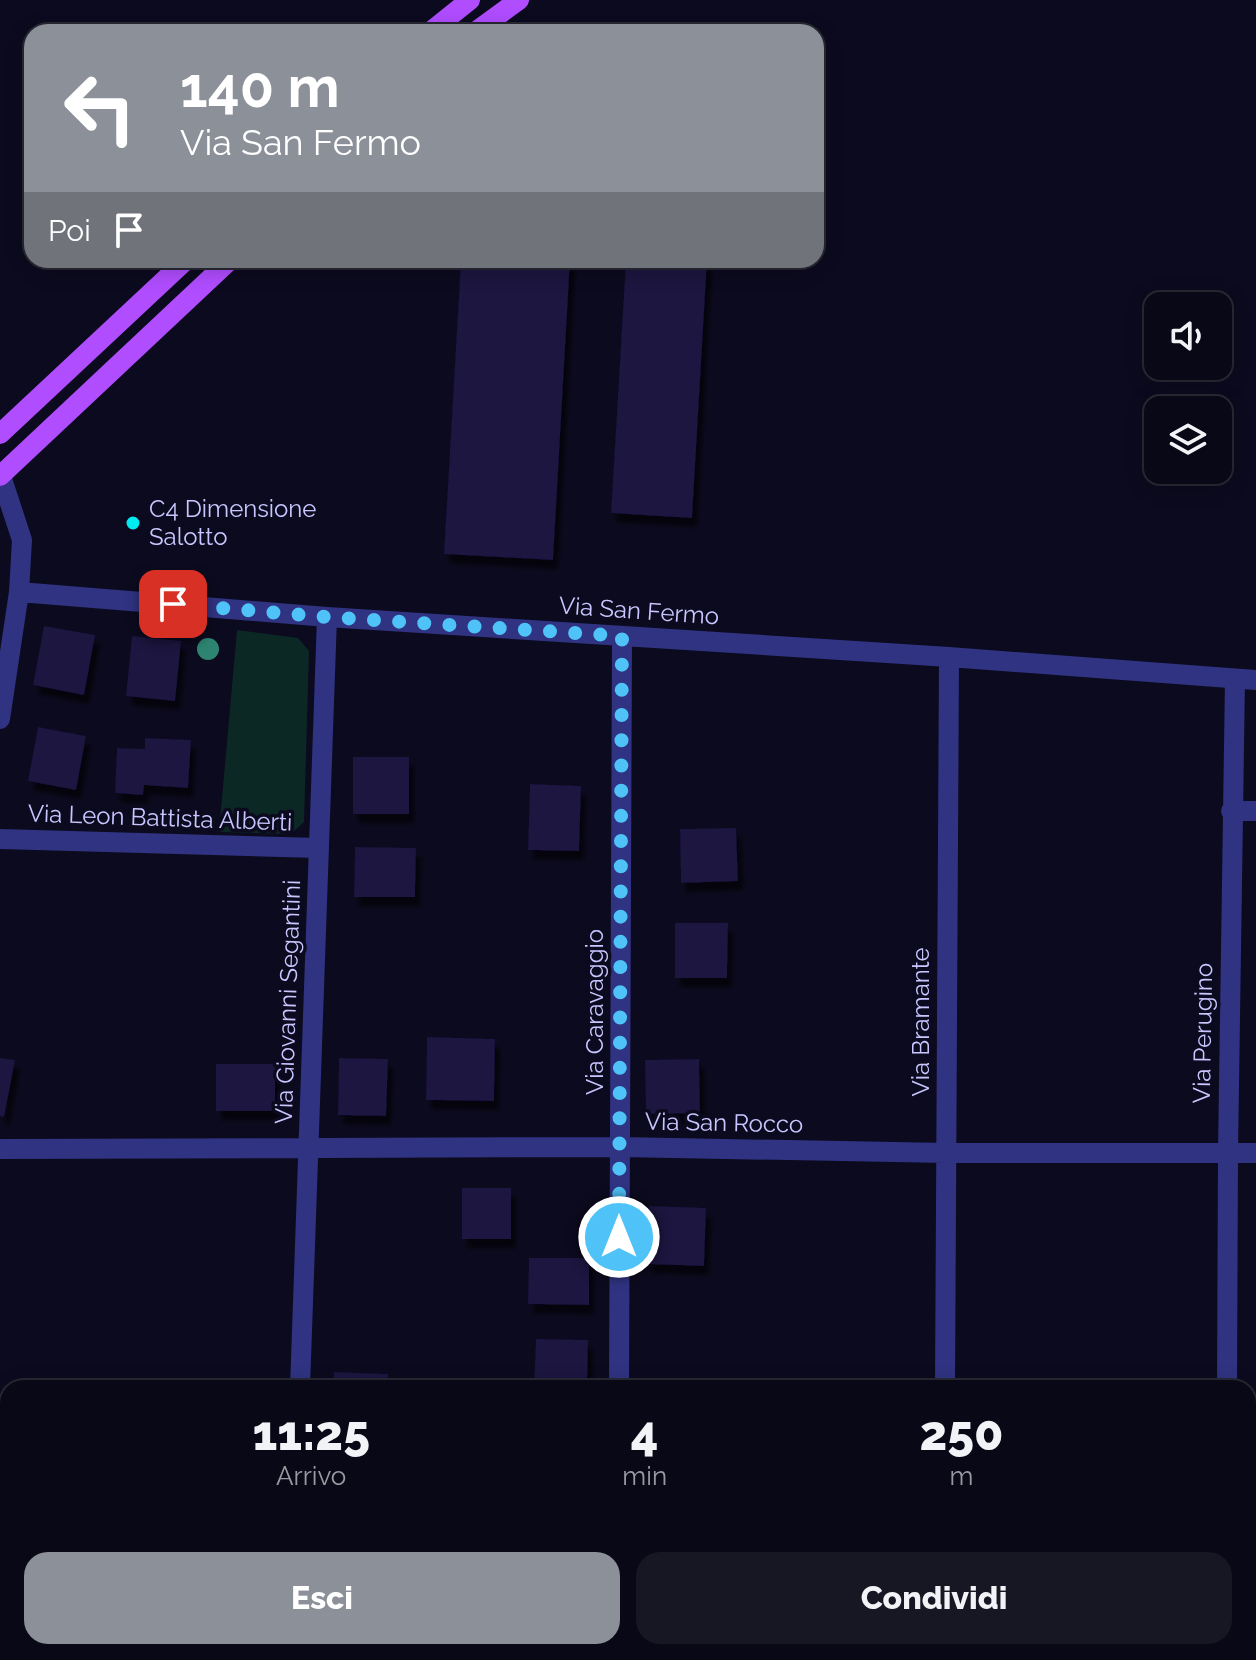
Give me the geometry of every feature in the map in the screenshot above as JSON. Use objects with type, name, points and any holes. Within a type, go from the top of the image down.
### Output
[{"type":"main road","points":[[440,24],[470,0]]},
{"type":"main road","points":[[486,24],[519,0]]},
{"type":"main road","points":[[0,434],[177,268]]},
{"type":"main road","points":[[0,476],[221,268]]},
{"type":"street","points":[[0,476],[22,540],[19,592],[0,719]]},
{"type":"street","name":"Via San Fermo","points":[[19,592],[327,617],[1256,680]]},
{"type":"street","name":"Via Giovanni Segantini","points":[[300,1380],[327,617]]},
{"type":"street","name":"Via Caravaggio","points":[[619,1380],[622,636]]},
{"type":"street","name":"Via Bramante","points":[[945,1380],[949,657]]},
{"type":"street","name":"Via Perugino","points":[[1227,1380],[1231,811],[1235,679]]},
{"type":"street","points":[[1231,811],[1256,811]]},
{"type":"street","name":"Via Leon Battista Alberti","points":[[0,839],[319,848]]},
{"type":"street","name":"Via San Rocco","points":[[0,1149],[620,1147],[947,1153],[1256,1153]]},
{"type":"green space","points":[[237,630],[298,638],[309,651],[304,822],[291,834],[219,832]]},
{"type":"building","points":[[461,268],[570,268],[553,560],[444,554]]},
{"type":"building","points":[[626,268],[707,268],[692,518],[611,513]]},
{"type":"building","points":[[44,626],[95,635],[84,695],[33,685]]},
{"type":"building","points":[[132,636],[181,641],[175,701],[126,696]]},
{"type":"building","points":[[38,727],[86,736],[76,790],[28,781]]},
{"type":"building","points":[[145,738],[191,740],[188,788],[144,785],[143,795],[115,793],[117,748],[145,749]]},
{"type":"building","points":[[353,757],[409,757],[409,814],[353,814]]},
{"type":"building","points":[[530,784],[581,786],[579,851],[528,850]]},
{"type":"building","points":[[736,828],[738,881],[681,883],[680,829]]},
{"type":"building","points":[[355,847],[416,848],[415,897],[354,897]]},
{"type":"building","points":[[675,923],[728,923],[727,978],[675,978]]},
{"type":"building","points":[[427,1037],[495,1039],[494,1101],[426,1100]]},
{"type":"building","points":[[0,1058],[15,1060],[4,1117],[0,1116]]},
{"type":"building","points":[[339,1058],[388,1059],[386,1116],[338,1115]]},
{"type":"building","points":[[699,1059],[700,1113],[646,1114],[645,1060]]},
{"type":"building","points":[[216,1064],[275,1064],[275,1111],[216,1111]]},
{"type":"building","points":[[462,1188],[511,1188],[511,1239],[462,1239]]},
{"type":"building","points":[[649,1206],[706,1208],[704,1266],[647,1264]]},
{"type":"building","points":[[529,1258],[589,1258],[589,1305],[528,1304]]},
{"type":"building","points":[[536,1339],[588,1340],[587,1380],[534,1380]]},
{"type":"building","points":[[334,1372],[388,1374],[388,1380],[334,1380]]},
{"type":"place","name":"C4 Dimensione Salotto","points":[[133,523]]},
{"type":"route","points":[[173,604],[622,636],[619,1237]]}]
